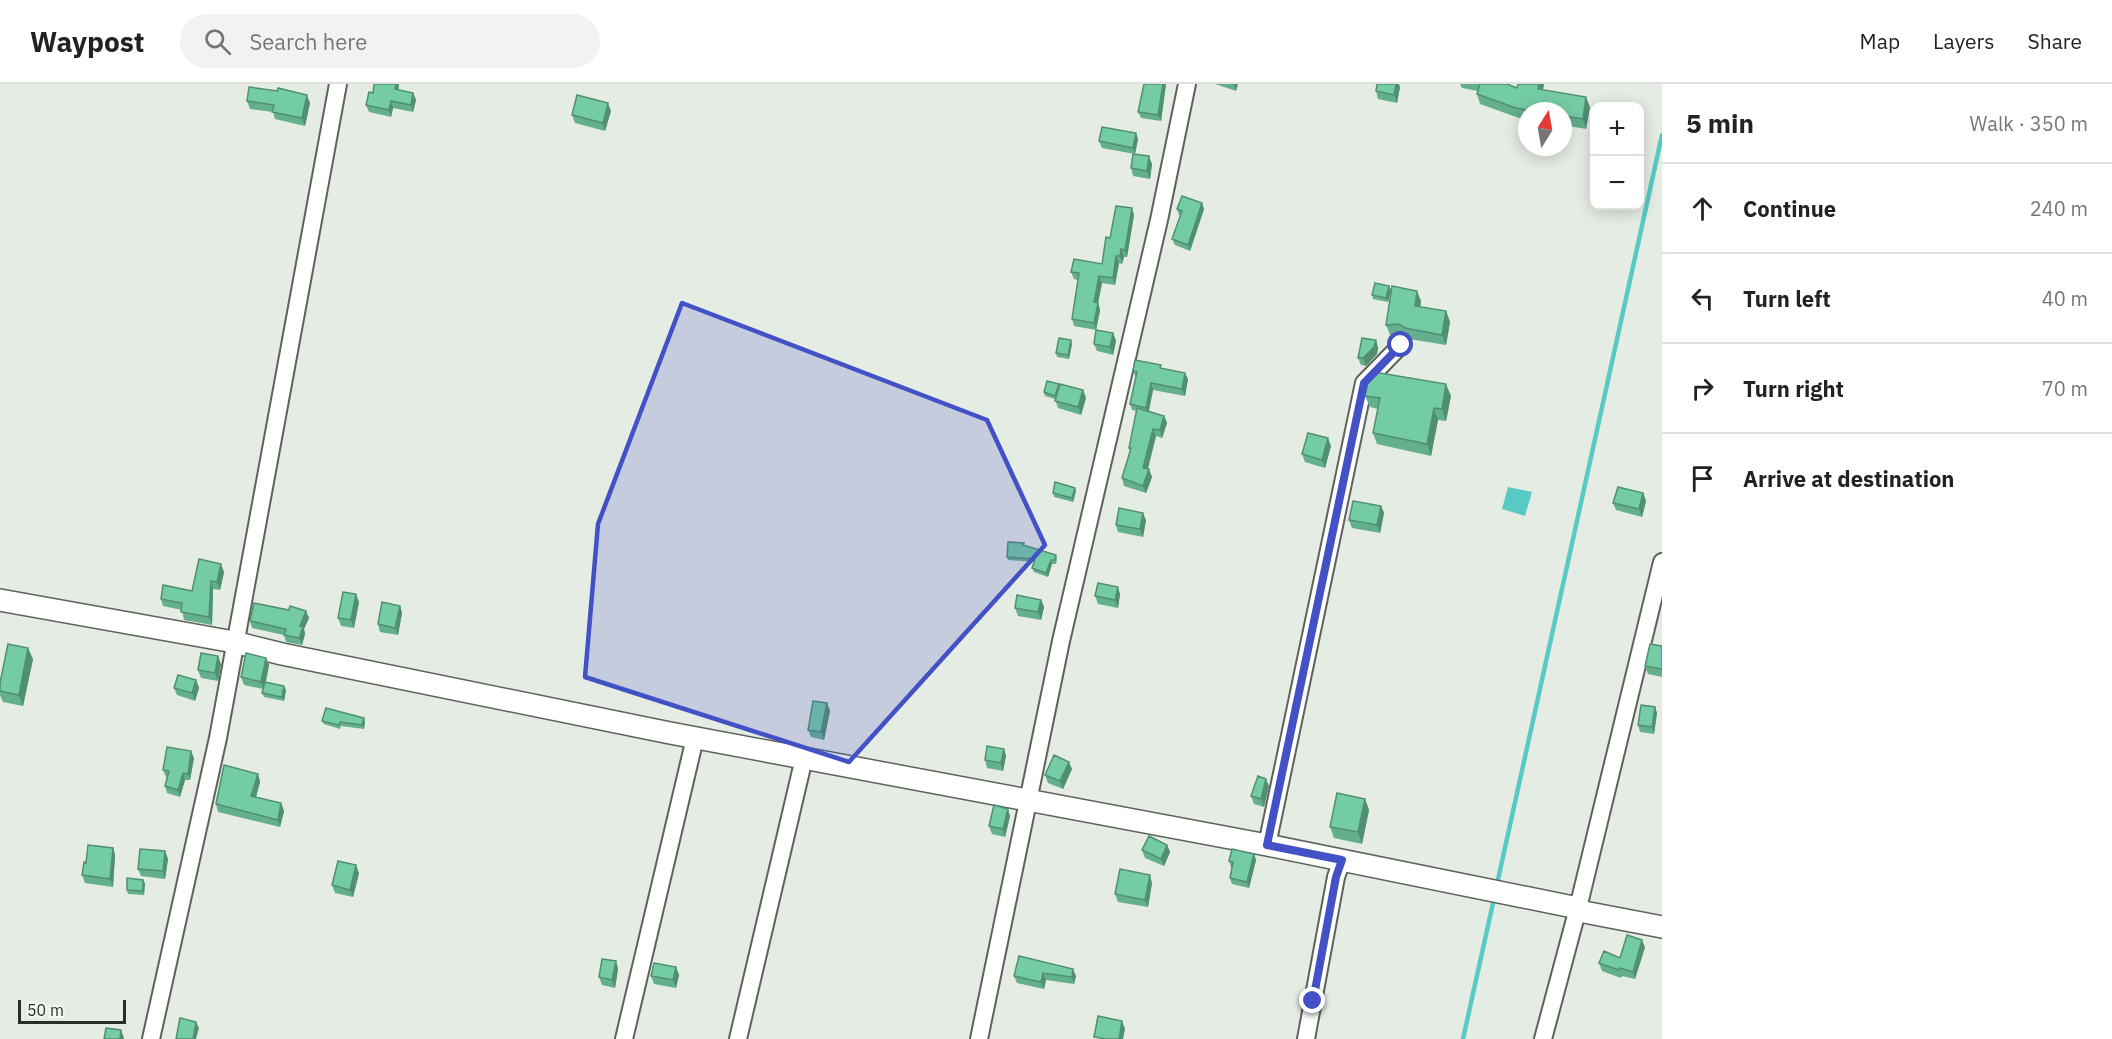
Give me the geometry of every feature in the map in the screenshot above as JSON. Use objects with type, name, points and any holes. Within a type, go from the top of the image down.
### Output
[{"type":"street","points":[[151,1039],[215,750],[338,84]]},
{"type":"street","points":[[979,1039],[1061,640],[1159,220],[1187,84]]},
{"type":"street","points":[[1267,845],[1364,383],[1401,345]]},
{"type":"street","points":[[1543,1039],[1578,908],[1662,562]]},
{"type":"street","points":[[0,600],[234,642],[282,654],[695,738],[1267,845],[1662,927]]},
{"type":"street","points":[[624,1039],[695,738]]},
{"type":"street","points":[[738,1039],[804,758]]},
{"type":"street","points":[[1306,1039],[1336,877],[1342,860]]},
{"type":"highlighted area","points":[[682,303],[987,420],[1045,545],[849,762],[585,677],[598,524]]},
{"type":"water","points":[[1508,487],[1532,492],[1525,516],[1502,509]]},
{"type":"building","points":[[374,84],[396,84],[395,89],[413,93],[411,105],[391,101],[389,110],[366,105],[369,92],[373,93]]},
{"type":"building","points":[[1144,84],[1163,84],[1158,115],[1138,112]]},
{"type":"building","points":[[1377,84],[1396,84],[1394,95],[1376,91]]},
{"type":"building","points":[[1480,84],[1507,84],[1517,88],[1518,84],[1539,84],[1538,89],[1586,97],[1583,119],[1572,117],[1572,102],[1518,102],[1518,108],[1477,94]]},
{"type":"building","points":[[249,87],[277,91],[278,88],[307,95],[302,118],[272,112],[274,105],[247,101]]},
{"type":"building","points":[[577,95],[608,103],[603,123],[572,115]]},
{"type":"building","points":[[1102,127],[1136,133],[1133,148],[1099,141]]},
{"type":"building","points":[[1133,154],[1149,156],[1147,171],[1131,168]]},
{"type":"building","points":[[1182,196],[1202,203],[1188,245],[1172,239],[1182,211],[1177,209]]},
{"type":"building","points":[[1116,206],[1132,208],[1125,250],[1121,249],[1120,256],[1116,256],[1113,278],[1099,276],[1094,302],[1098,303],[1094,323],[1072,319],[1079,273],[1071,272],[1074,259],[1102,264],[1106,237],[1110,238]]},
{"type":"building","points":[[1375,283],[1389,286],[1386,298],[1372,295]]},
{"type":"building","points":[[1392,286],[1417,291],[1415,306],[1446,311],[1442,335],[1405,328],[1399,324],[1386,325]]},
{"type":"building","points":[[1096,330],[1113,333],[1110,347],[1094,344]]},
{"type":"building","points":[[1059,338],[1071,340],[1068,355],[1056,353]]},
{"type":"building","points":[[1362,338],[1376,340],[1374,347],[1363,358],[1358,358]]},
{"type":"building","points":[[1135,360],[1185,373],[1182,389],[1151,383],[1146,408],[1130,404],[1137,372],[1133,371]]},
{"type":"building","points":[[1374,372],[1446,384],[1442,409],[1434,408],[1427,444],[1373,433],[1380,398],[1365,396],[1369,377]]},
{"type":"building","points":[[1047,381],[1059,384],[1055,396],[1044,392]]},
{"type":"building","points":[[1060,384],[1083,390],[1078,407],[1055,401]]},
{"type":"building","points":[[1137,408],[1164,416],[1160,430],[1153,429],[1143,468],[1149,469],[1143,486],[1122,478],[1131,448],[1129,448]]},
{"type":"building","points":[[1308,433],[1328,438],[1322,460],[1302,454]]},
{"type":"building","points":[[1055,482],[1075,488],[1072,498],[1053,493]]},
{"type":"building","points":[[1618,487],[1643,493],[1639,509],[1613,503]]},
{"type":"building","points":[[1353,501],[1381,506],[1377,525],[1349,520]]},
{"type":"building","points":[[1119,508],[1143,513],[1140,529],[1116,525]]},
{"type":"building","points":[[1008,542],[1024,543],[1023,545],[1056,555],[1055,560],[1051,560],[1046,573],[1032,568],[1035,559],[1007,557]]},
{"type":"building","points":[[199,559],[221,564],[217,582],[211,581],[209,617],[181,612],[182,603],[161,599],[163,585],[192,591]]},
{"type":"building","points":[[1098,583],[1118,587],[1115,600],[1095,596]]},
{"type":"building","points":[[343,592],[356,594],[351,620],[338,618]]},
{"type":"building","points":[[1017,595],[1041,600],[1038,612],[1015,608]]},
{"type":"building","points":[[382,602],[400,606],[395,628],[378,624]]},
{"type":"building","points":[[254,603],[289,610],[290,606],[306,611],[300,626],[303,627],[299,638],[284,635],[286,629],[250,621]]},
{"type":"building","points":[[8,644],[28,648],[19,695],[0,691]]},
{"type":"building","points":[[1650,644],[1662,646],[1662,669],[1645,666]]},
{"type":"building","points":[[201,653],[218,656],[215,673],[198,670]]},
{"type":"building","points":[[246,653],[266,658],[261,682],[241,677]]},
{"type":"building","points":[[178,675],[196,680],[192,693],[174,688]]},
{"type":"building","points":[[265,682],[284,686],[282,697],[262,693]]},
{"type":"building","points":[[813,701],[827,703],[821,732],[808,730]]},
{"type":"building","points":[[1641,705],[1655,707],[1652,727],[1638,725]]},
{"type":"building","points":[[326,708],[364,718],[362,725],[340,722],[339,725],[322,721]]},
{"type":"building","points":[[987,746],[1004,749],[1001,763],[985,760]]},
{"type":"building","points":[[167,747],[191,751],[188,774],[183,773],[178,790],[165,786],[169,771],[163,770]]},
{"type":"building","points":[[1054,755],[1069,762],[1060,781],[1045,775]]},
{"type":"building","points":[[224,765],[258,774],[251,796],[281,803],[278,820],[216,804]]},
{"type":"building","points":[[1258,776],[1266,779],[1261,799],[1251,796]]},
{"type":"building","points":[[1337,793],[1365,799],[1358,832],[1330,827]]},
{"type":"building","points":[[994,805],[1008,809],[1003,829],[989,826]]},
{"type":"building","points":[[1149,836],[1167,845],[1161,859],[1142,850]]},
{"type":"building","points":[[88,845],[113,848],[110,879],[82,875]]},
{"type":"building","points":[[140,849],[165,851],[163,871],[138,869]]},
{"type":"building","points":[[1232,849],[1254,854],[1247,882],[1230,878],[1233,862],[1229,861]]},
{"type":"building","points":[[338,861],[356,865],[350,890],[332,885]]},
{"type":"building","points":[[1120,869],[1150,875],[1145,900],[1115,894]]},
{"type":"building","points":[[127,878],[143,880],[143,891],[127,890]]},
{"type":"building","points":[[1627,935],[1642,940],[1633,972],[1599,963],[1604,951],[1620,958]]},
{"type":"building","points":[[1019,956],[1073,969],[1072,977],[1043,973],[1041,982],[1014,976]]},
{"type":"building","points":[[602,959],[616,961],[612,980],[599,977]]},
{"type":"building","points":[[654,963],[676,967],[673,980],[651,976]]},
{"type":"building","points":[[1098,1016],[1122,1021],[1119,1039],[1094,1037]]},
{"type":"building","points":[[180,1018],[196,1022],[193,1039],[176,1039]]},
{"type":"building","points":[[106,1028],[121,1030],[120,1039],[104,1039]]},
{"type":"waterway","points":[[1497,884],[1662,135]]},
{"type":"waterway","points":[[1463,1039],[1493,903]]},
{"type":"route","points":[[1313,1001],[1336,877],[1342,860],[1267,845],[1364,383],[1401,345]]}]
